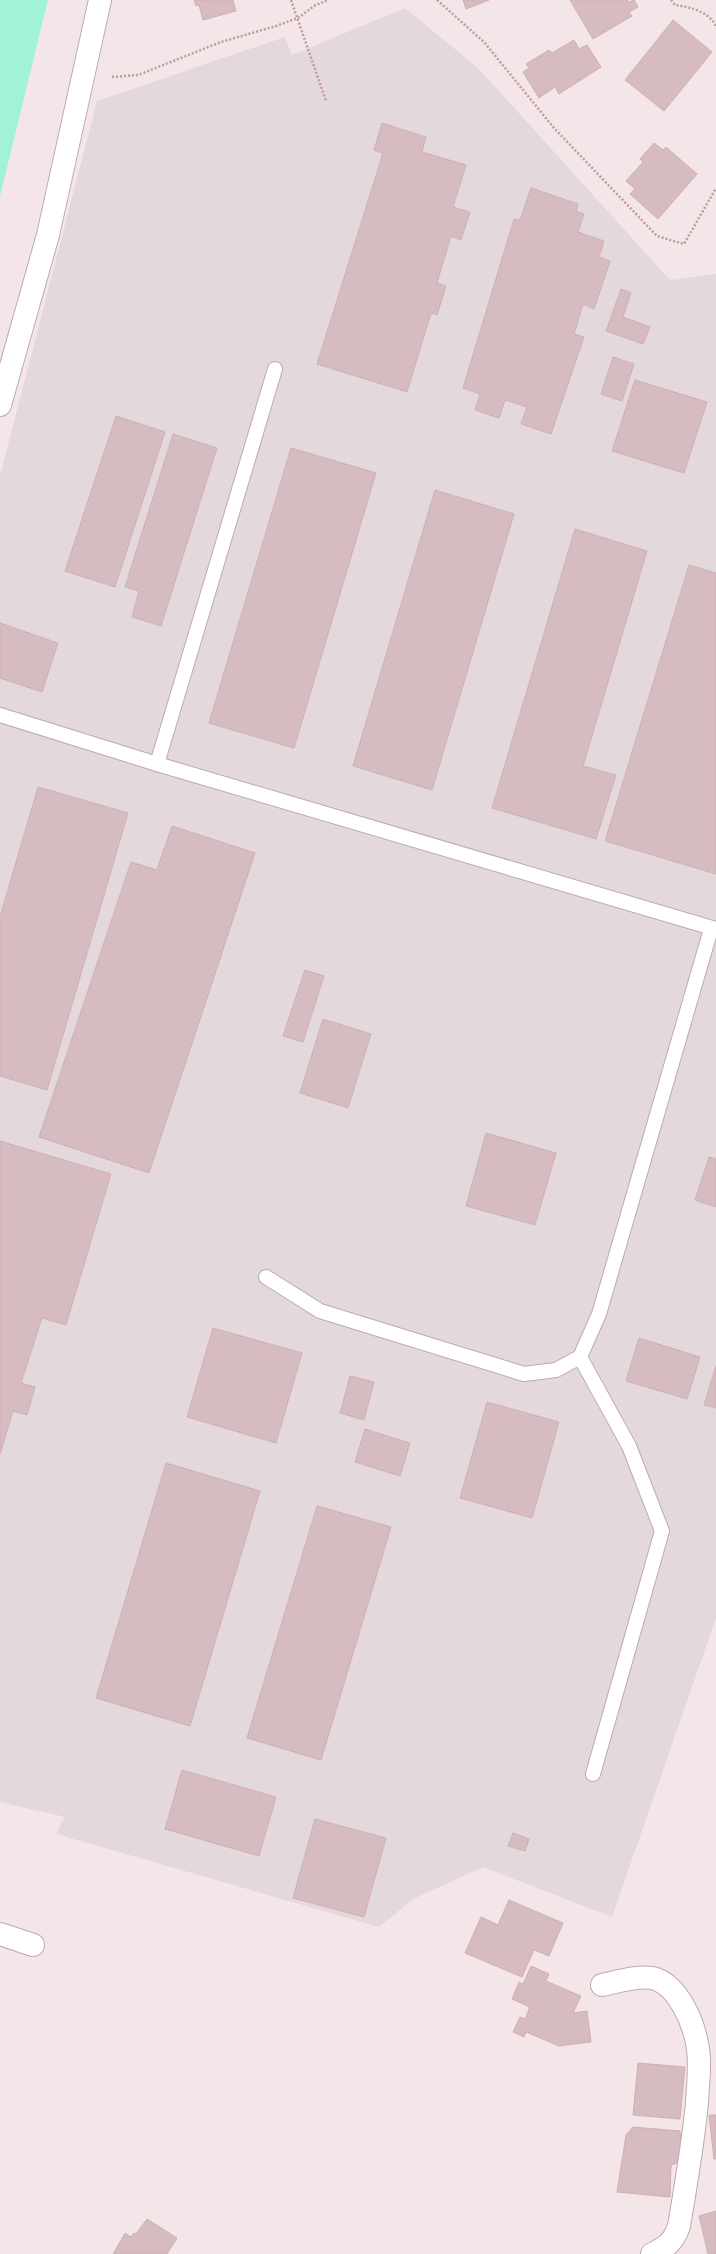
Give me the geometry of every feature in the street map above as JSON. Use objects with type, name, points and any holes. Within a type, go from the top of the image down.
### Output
[{"type":"street","points":[[0,405],[48,235],[84,80],[100,0]]},
{"type":"street","points":[[0,1934],[33,1945]]},
{"type":"street","points":[[602,1985],[635,1978],[655,1978],[671,1987],[683,2004],[697,2042],[699,2076],[694,2130],[680,2226],[675,2239],[665,2248],[652,2254]]},
{"type":"lane","points":[[157,764],[274,369]]},
{"type":"lane","points":[[0,715],[157,764],[714,929],[599,1314],[580,1357],[556,1370],[524,1374],[320,1311],[266,1277]]},
{"type":"lane","points":[[580,1357],[629,1446],[662,1531],[593,1774]]},
{"type":"path","points":[[291,0],[326,101]]},
{"type":"path","points":[[84,80],[138,75],[221,42],[298,18],[314,6],[328,0]]},
{"type":"path","points":[[437,0],[484,42],[554,128],[657,236],[684,244],[716,188]]},
{"type":"path","points":[[671,0],[675,5],[692,7],[713,20],[716,26]]},
{"type":"shaded area","points":[[0,0],[48,0],[0,196]]},
{"type":"shaded area","points":[[405,8],[479,69],[670,280],[716,274],[716,1618],[612,1917],[483,1867],[413,1899],[379,1927],[56,1834],[65,1817],[0,1802],[0,476],[97,101],[285,37],[292,55]]},
{"type":"building","points":[[194,0],[233,0],[236,11],[203,20],[199,5],[196,6]]},
{"type":"building","points":[[463,0],[489,0],[466,9]]},
{"type":"building","points":[[570,0],[627,0],[629,2],[634,0],[638,7],[629,12],[632,16],[593,39]]},
{"type":"building","points":[[673,20],[712,52],[664,111],[625,80]]},
{"type":"building","points":[[574,40],[579,49],[587,45],[601,67],[559,94],[555,87],[539,98],[523,72],[529,68],[526,64],[549,50],[552,53]]},
{"type":"building","points":[[382,123],[426,137],[422,152],[466,165],[453,207],[470,212],[461,240],[451,236],[437,283],[446,286],[437,315],[431,313],[407,392],[317,364],[383,153],[374,150]]},
{"type":"building","points":[[654,143],[663,150],[666,147],[697,174],[658,219],[630,194],[635,189],[626,181],[643,162],[640,159]]},
{"type":"building","points":[[531,188],[578,204],[576,211],[584,214],[578,232],[604,241],[599,257],[610,261],[594,309],[583,304],[574,334],[584,337],[551,434],[521,424],[527,407],[505,400],[499,418],[475,410],[480,394],[463,388],[514,219],[520,220]]},
{"type":"building","points":[[621,289],[631,293],[623,317],[650,327],[643,344],[606,331]]},
{"type":"building","points":[[613,357],[634,364],[622,401],[601,394]]},
{"type":"building","points":[[635,380],[707,402],[684,473],[612,451]]},
{"type":"building","points":[[116,416],[165,432],[115,587],[65,571]]},
{"type":"building","points":[[173,434],[217,448],[161,626],[132,617],[139,591],[125,587]]},
{"type":"building","points":[[291,448],[376,473],[294,748],[209,723]]},
{"type":"building","points":[[435,490],[514,514],[432,790],[353,766]]},
{"type":"building","points":[[575,529],[647,551],[583,766],[616,775],[596,839],[492,808]]},
{"type":"building","points":[[689,565],[716,573],[716,874],[605,841]]},
{"type":"building","points":[[0,623],[58,643],[42,692],[0,678]]},
{"type":"building","points":[[38,787],[128,813],[47,1090],[0,1076],[0,917]]},
{"type":"building","points":[[172,826],[255,853],[149,1173],[39,1137],[131,862],[157,870]]},
{"type":"building","points":[[305,970],[324,976],[303,1042],[283,1036]]},
{"type":"building","points":[[323,1019],[371,1034],[348,1108],[300,1093]]},
{"type":"building","points":[[486,1133],[556,1153],[535,1225],[466,1206]]},
{"type":"building","points":[[0,1141],[111,1174],[66,1325],[42,1318],[21,1383],[35,1387],[27,1415],[13,1411],[0,1454]]},
{"type":"building","points":[[709,1157],[716,1159],[716,1207],[695,1200]]},
{"type":"building","points":[[213,1328],[302,1353],[276,1443],[187,1417]]},
{"type":"building","points":[[639,1338],[700,1357],[687,1399],[626,1381]]},
{"type":"building","points":[[716,1366],[716,1408],[704,1405]]},
{"type":"building","points":[[350,1376],[374,1382],[364,1420],[340,1413]]},
{"type":"building","points":[[487,1402],[559,1422],[532,1518],[460,1498]]},
{"type":"building","points":[[365,1429],[410,1443],[400,1476],[355,1462]]},
{"type":"building","points":[[166,1463],[260,1491],[190,1726],[96,1698]]},
{"type":"building","points":[[317,1506],[391,1527],[321,1760],[247,1738]]},
{"type":"building","points":[[182,1770],[276,1797],[259,1856],[165,1829]]},
{"type":"building","points":[[315,1819],[386,1838],[364,1917],[293,1898]]},
{"type":"building","points":[[513,1833],[529,1839],[525,1851],[508,1846]]},
{"type":"building","points":[[509,1900],[563,1923],[549,1956],[534,1950],[522,1977],[465,1953],[481,1917],[498,1925]]},
{"type":"building","points":[[531,1966],[549,1974],[546,1981],[581,1996],[573,2013],[587,2011],[591,2042],[559,2046],[526,2032],[524,2037],[513,2032],[520,2017],[525,2019],[530,2007],[512,1999],[519,1982],[523,1984]]},
{"type":"building","points":[[638,2063],[685,2067],[680,2119],[633,2115]]},
{"type":"building","points":[[709,2115],[716,2115],[716,2159],[714,2159]]},
{"type":"building","points":[[633,2127],[680,2131],[682,2161],[671,2165],[670,2197],[617,2192],[626,2135]]},
{"type":"building","points":[[716,2211],[716,2254],[708,2254],[699,2216]]},
{"type":"building","points":[[147,2219],[177,2238],[167,2254],[113,2254],[125,2233],[131,2237],[134,2233],[136,2234]]}]
